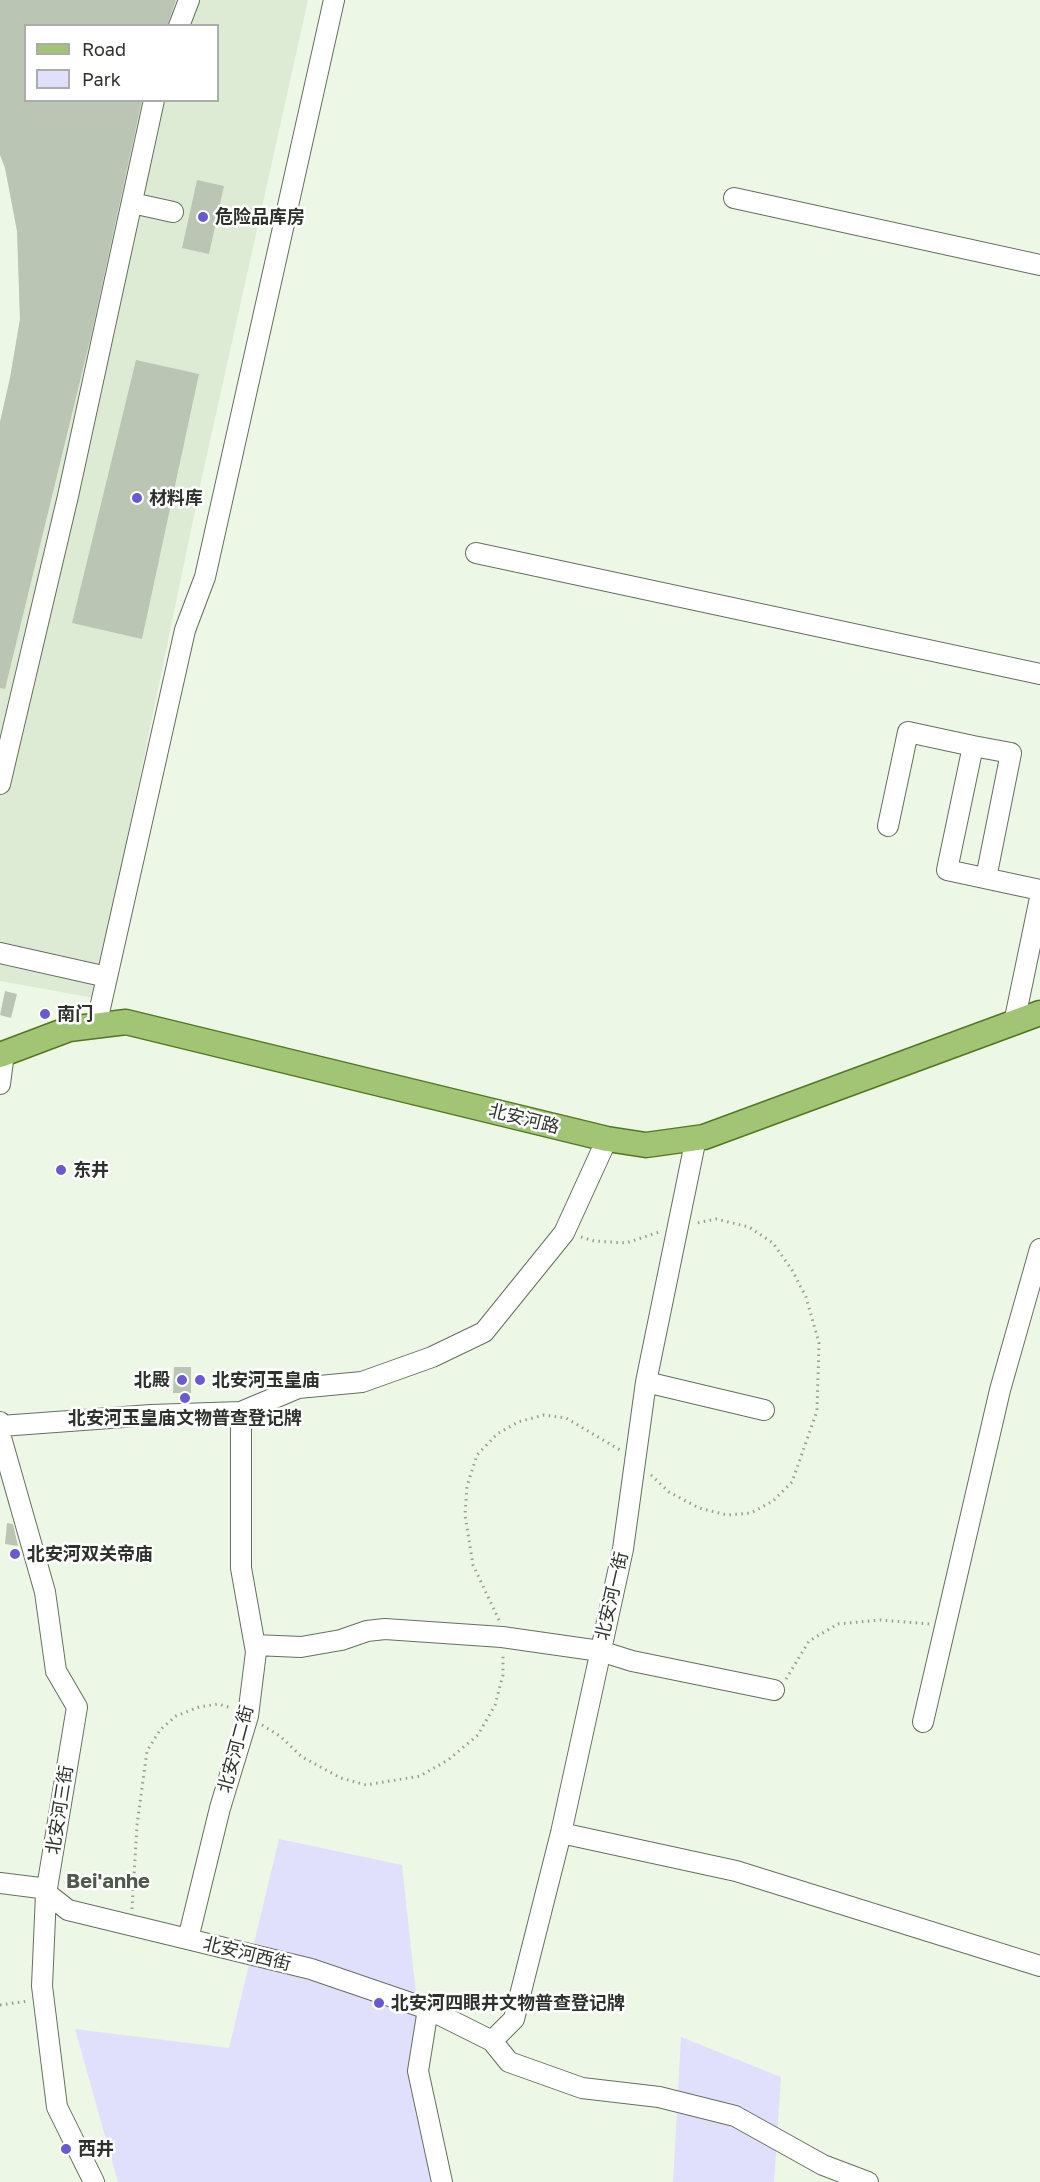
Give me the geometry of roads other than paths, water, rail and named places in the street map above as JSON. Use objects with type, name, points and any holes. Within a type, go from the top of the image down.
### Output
[{"type":"main road","name":"北安河路","points":[[2,1054],[69,1029],[126,1022],[607,1139],[646,1145],[704,1137],[1040,1013]]},
{"type":"street","points":[[180,24],[189,0]]},
{"type":"street","points":[[96,1026],[185,630],[205,577],[334,0]]},
{"type":"street","points":[[0,784],[68,496],[154,102]]},
{"type":"street","points":[[734,198],[1040,265]]},
{"type":"street","points":[[132,203],[173,212]]},
{"type":"street","points":[[476,553],[1040,674]]},
{"type":"street","points":[[888,826],[908,732],[1011,753],[986,878]]},
{"type":"street","points":[[973,746],[947,870],[1040,890]]},
{"type":"street","points":[[1014,1023],[1040,898]]},
{"type":"street","points":[[0,953],[107,977]]},
{"type":"street","points":[[0,1084],[2,1054]]},
{"type":"street","name":"北安河一街","points":[[492,2041],[514,2019],[561,1833],[623,1549],[646,1382],[696,1138]]},
{"type":"street","points":[[1,1434],[151,1415],[241,1412],[298,1388],[362,1382],[432,1357],[484,1332],[564,1233],[607,1139]]},
{"type":"street","points":[[923,1722],[1000,1390],[1039,1254]]},
{"type":"street","points":[[646,1382],[764,1410]]},
{"type":"street","name":"北安河二街","points":[[188,1939],[220,1808],[248,1716],[256,1652],[241,1568],[241,1412]]},
{"type":"street","name":"北安河三街","points":[[1,1434],[45,1592],[56,1671],[77,1707],[46,1894],[42,1986],[57,2107],[94,2182]]},
{"type":"street","points":[[255,1645],[301,1647],[341,1640],[367,1631],[385,1629],[502,1637],[600,1651],[632,1661],[774,1690]]},
{"type":"street","points":[[561,1833],[736,1871],[1040,1966]]},
{"type":"street","name":"北安河西街","points":[[0,1883],[40,1888],[68,1911],[311,1969],[428,2009],[492,2041]]},
{"type":"street","points":[[428,2009],[418,2071],[442,2182]]},
{"type":"street","points":[[492,2041],[509,2062],[582,2088],[659,2097],[735,2115],[823,2165],[868,2182]]},
{"type":"place","name":"危险品库房","points":[[203,217]]},
{"type":"place","name":"材料库","points":[[137,498]]},
{"type":"place","name":"南门","points":[[45,1014]]},
{"type":"place","name":"东井","points":[[61,1170]]},
{"type":"place","name":"北殿","points":[[182,1380]]},
{"type":"place","name":"北安河玉皇庙","points":[[200,1380]]},
{"type":"place","name":"北安河玉皇庙文物普查登记牌","points":[[185,1398]]},
{"type":"place","name":"北安河双关帝庙","points":[[15,1554]]},
{"type":"place","name":"北安河四眼井文物普查登记牌","points":[[379,2003]]},
{"type":"place","name":"西井","points":[[66,2149]]},
{"type":"district","name":"Bei'anhe","points":[[108,1882]]}]
